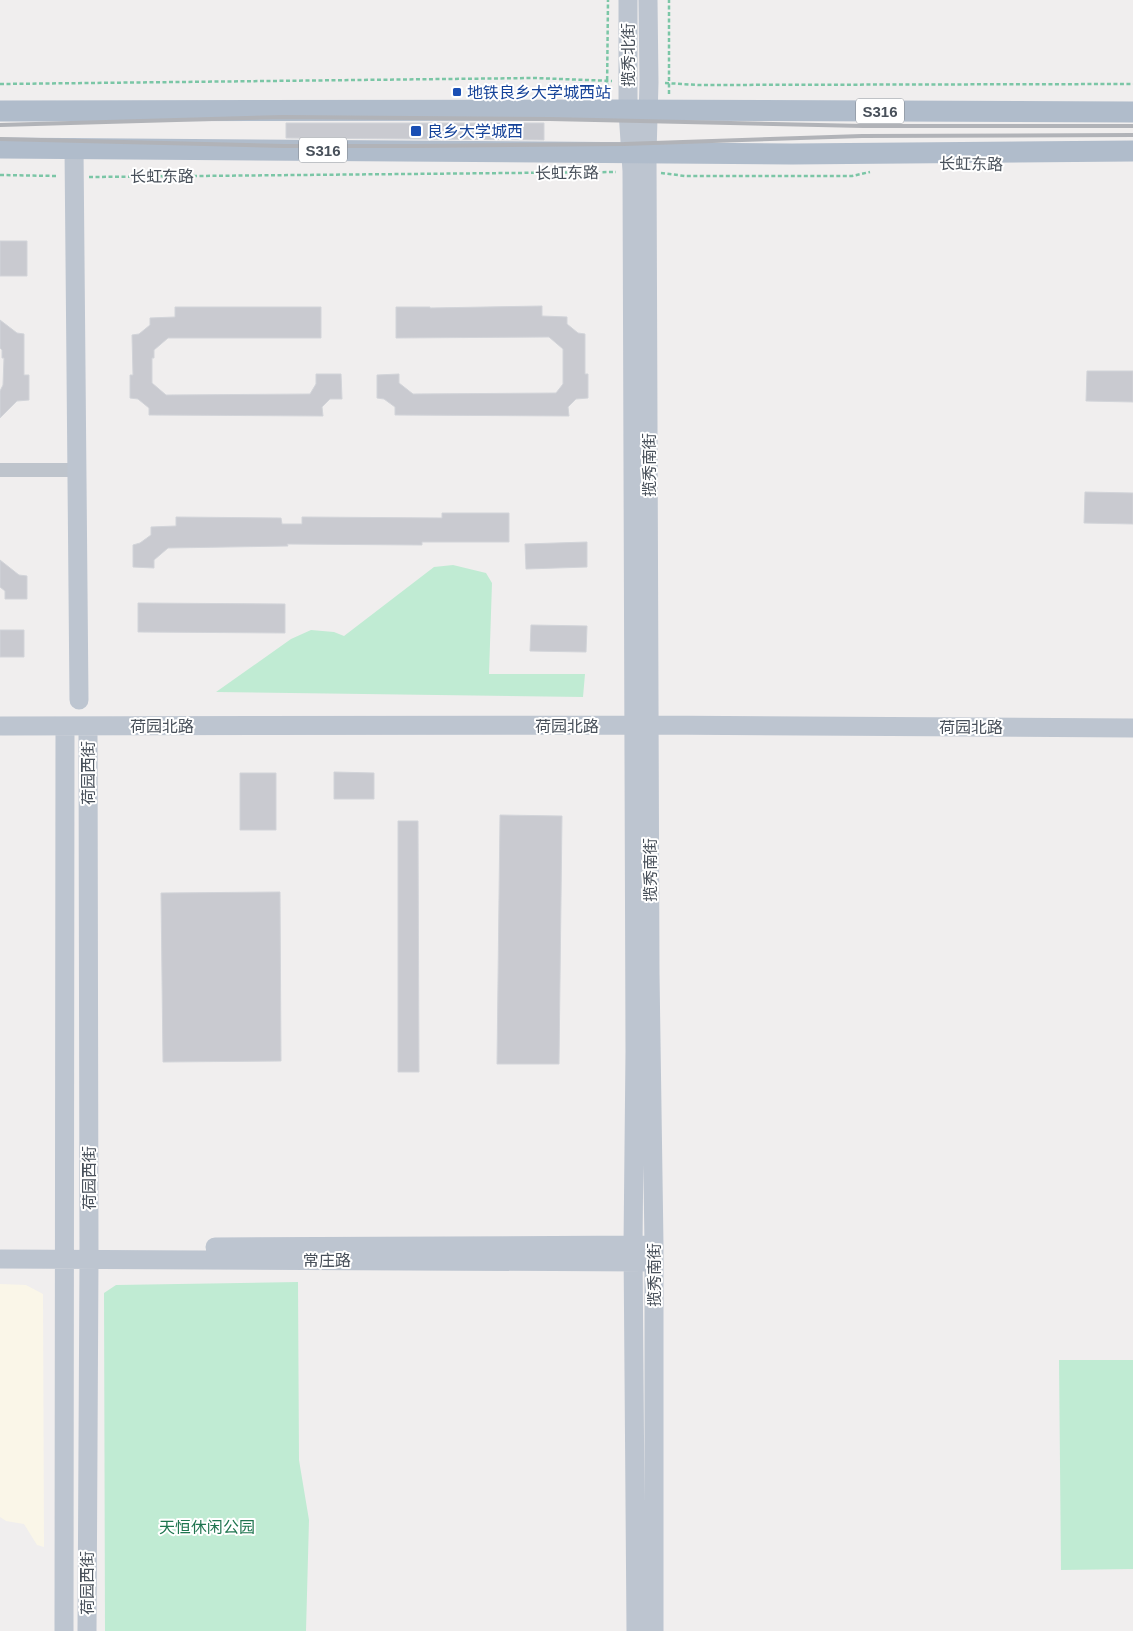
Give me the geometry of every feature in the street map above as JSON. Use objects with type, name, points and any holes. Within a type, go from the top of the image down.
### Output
[{"type":"main road","name":"S316","points":[[0,111],[668,110],[1133,112]]},
{"type":"main road","name":"长虹东路","points":[[0,148],[74,148],[639,163],[792,154],[1133,151]]},
{"type":"street","name":"揽秀北街","points":[[627,110],[628,0]]},
{"type":"street","name":"揽秀北街","points":[[627,110],[649,82],[648,0]]},
{"type":"street","name":"揽秀南街","points":[[627,110],[639,163],[641,726],[633,1254],[636,1631]]},
{"type":"street","points":[[74,148],[79,700]]},
{"type":"street","points":[[0,470],[76,470]]},
{"type":"street","name":"荷园北路","points":[[0,726],[1133,728]]},
{"type":"street","name":"荷园西街","points":[[64,1631],[66,726]]},
{"type":"street","name":"荷园西街","points":[[87,1631],[89,1253],[88,726]]},
{"type":"street","name":"揽秀南街","points":[[641,726],[650,973],[654,1253],[654,1631]]},
{"type":"street","name":"常庄路","points":[[0,1248],[64,1253],[654,1253]]},
{"type":"street","name":"常庄路","points":[[0,1259],[64,1253]]},
{"type":"path","name":"揽秀北街","points":[[608,0],[606,81],[627,110]]},
{"type":"path","points":[[668,110],[669,0]]},
{"type":"path","points":[[0,84],[525,78],[628,82]]},
{"type":"path","points":[[649,82],[699,85],[1133,84]]},
{"type":"path","name":"长虹东路","points":[[0,175],[74,177],[639,163],[685,176],[852,176],[877,170]]},
{"type":"shaded area","points":[[0,1284],[26,1285],[43,1294],[44,1547],[37,1545],[24,1524],[6,1521],[0,1517]]},
{"type":"green space","points":[[453,565],[486,573],[492,583],[489,674],[585,674],[583,697],[216,692],[291,639],[311,630],[334,632],[344,636],[434,567]]},
{"type":"green space","name":"天恒休闲公园","points":[[298,1282],[299,1460],[309,1520],[306,1631],[105,1631],[104,1293],[116,1285]]},
{"type":"green space","points":[[1059,1360],[1133,1360],[1133,1569],[1061,1570]]},
{"type":"building","points":[[286,123],[544,123],[544,140],[286,138]]},
{"type":"building","points":[[0,241],[27,241],[27,276],[0,276]]},
{"type":"building","points":[[542,306],[542,316],[567,317],[567,324],[578,333],[585,334],[585,374],[588,374],[588,398],[576,399],[568,407],[569,416],[395,415],[395,407],[384,399],[377,398],[377,375],[399,374],[399,383],[413,394],[556,393],[563,384],[563,349],[549,337],[396,338],[396,307]]},
{"type":"building","points":[[175,307],[321,307],[321,338],[168,338],[154,350],[154,358],[152,358],[152,383],[166,395],[310,394],[316,384],[316,374],[341,374],[342,399],[330,399],[322,407],[323,416],[149,415],[149,408],[138,399],[130,398],[130,375],[133,375],[132,335],[139,334],[150,325],[150,318],[175,317]]},
{"type":"building","points":[[0,320],[17,333],[24,334],[24,375],[29,375],[29,400],[17,401],[0,418],[0,391],[3,385],[4,358],[2,358],[2,350],[0,348]]},
{"type":"building","points":[[1087,371],[1133,371],[1133,402],[1086,401]]},
{"type":"building","points":[[1085,492],[1133,493],[1133,524],[1084,523]]},
{"type":"building","points":[[442,513],[509,513],[509,542],[422,542],[422,545],[287,544],[288,546],[168,548],[154,560],[154,568],[133,567],[133,545],[140,543],[151,535],[151,527],[176,526],[176,517],[281,518],[282,524],[302,524],[302,517],[442,518]]},
{"type":"building","points":[[587,542],[587,567],[526,569],[525,544]]},
{"type":"building","points":[[0,560],[19,575],[27,576],[27,599],[5,599],[5,591],[0,587]]},
{"type":"building","points":[[138,603],[285,604],[285,633],[138,632]]},
{"type":"building","points":[[531,625],[587,626],[586,652],[530,651]]},
{"type":"building","points":[[0,630],[24,630],[24,657],[0,657]]},
{"type":"building","points":[[334,772],[374,773],[374,799],[334,799]]},
{"type":"building","points":[[240,773],[276,773],[276,830],[240,830]]},
{"type":"building","points":[[500,815],[562,816],[559,1064],[497,1064]]},
{"type":"building","points":[[398,821],[418,821],[419,1072],[398,1072]]},
{"type":"building","points":[[280,892],[281,1061],[163,1062],[161,893]]},
{"type":"railway","points":[[0,125],[282,117],[550,119],[863,126],[1133,126]]},
{"type":"railway","points":[[0,139],[284,146],[416,146],[624,144],[862,136],[1133,135]]},
{"type":"place","name":"地铁良乡大学城西站","points":[[457,92]]},
{"type":"place","name":"良乡大学城西","points":[[416,131]]}]
